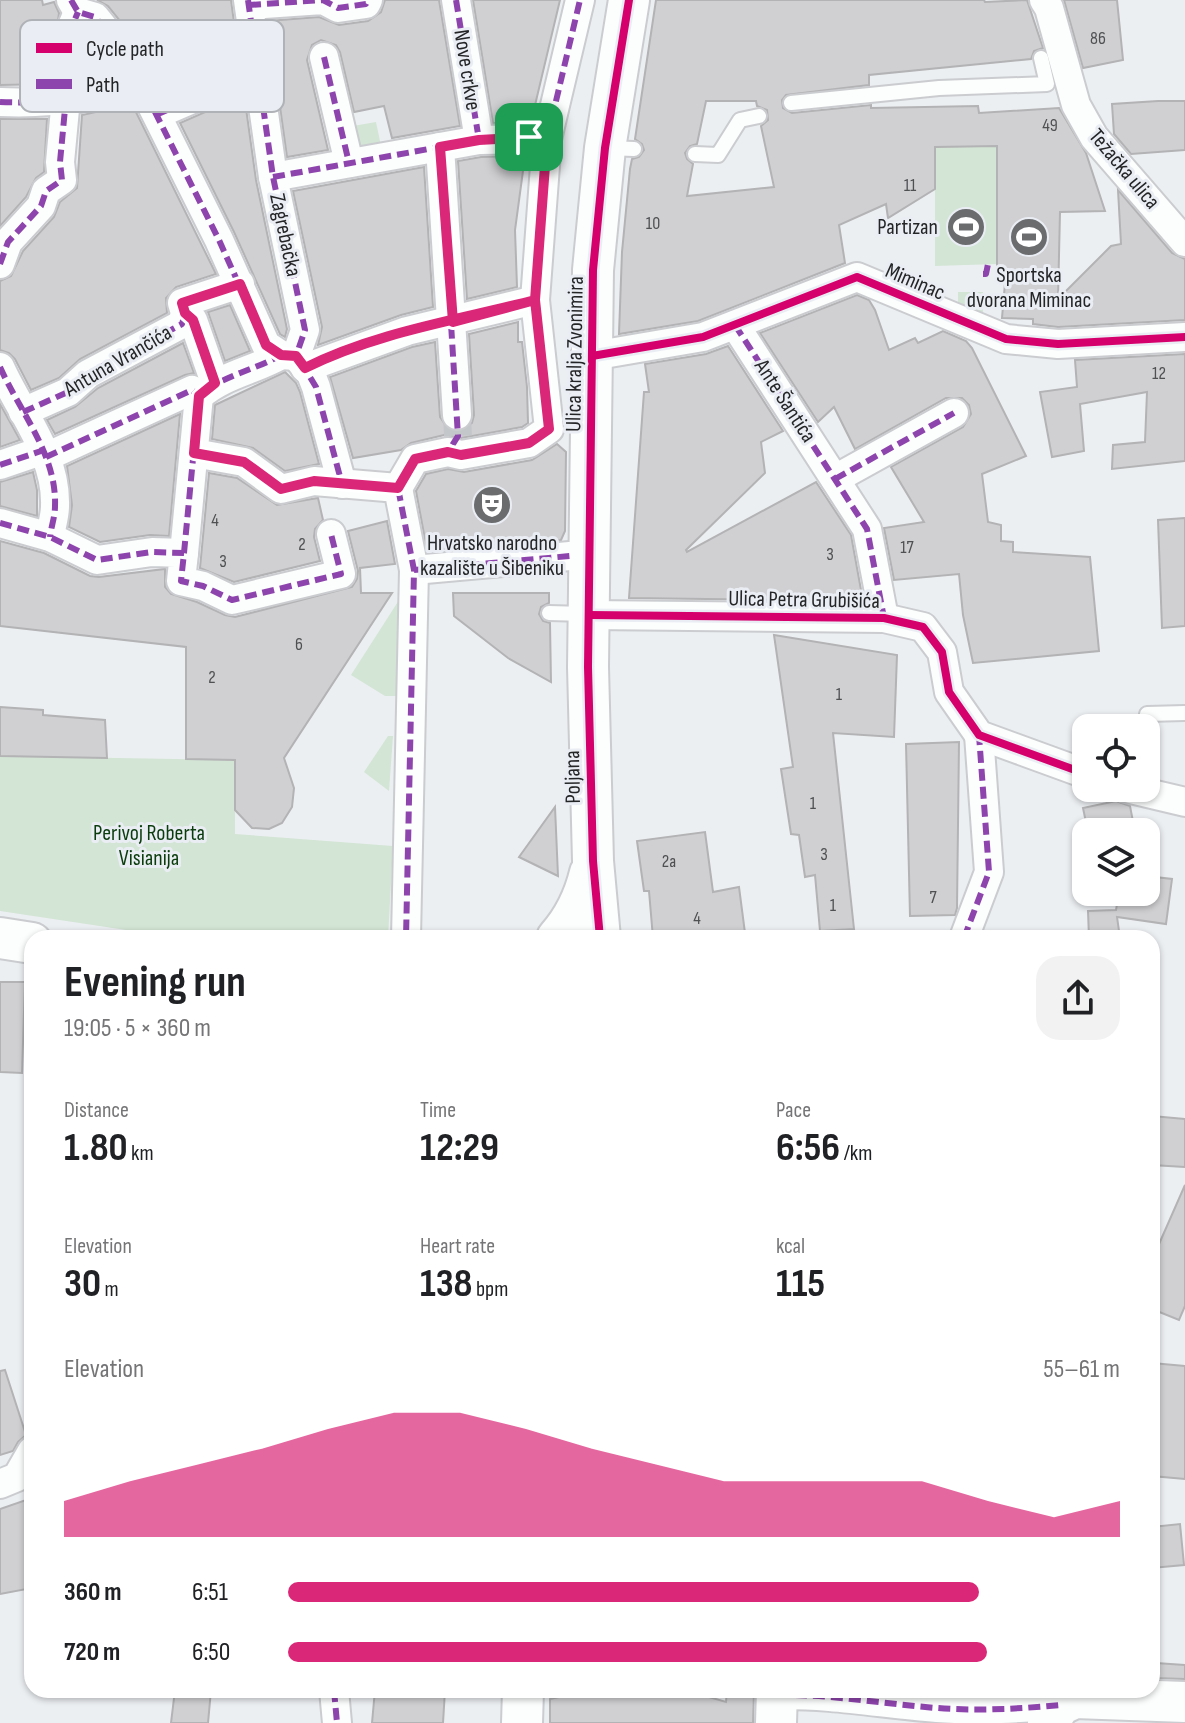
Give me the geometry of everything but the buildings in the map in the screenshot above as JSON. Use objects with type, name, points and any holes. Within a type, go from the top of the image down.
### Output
[{"type":"main road","name":"Ulica kralja Zvonimira","points":[[589,615],[593,270],[619,149],[629,0]]},
{"type":"main road","name":"Poljana","points":[[589,615],[593,861],[599,930]]},
{"type":"main road","name":"Poljana","points":[[564,930],[581,901],[593,861]]},
{"type":"main road","points":[[0,938],[24,942]]},
{"type":"main road","points":[[522,1723],[523,1698]]},
{"type":"main road","points":[[1054,1714],[1075,1698],[1185,1702]]},
{"type":"street","points":[[249,2],[323,0],[338,8],[366,4],[368,0]]},
{"type":"street","name":"Nove crkve","points":[[456,0],[479,140]]},
{"type":"street","name":"Ulica kralja Zvonimira","points":[[454,434],[461,455],[529,443],[549,429],[535,300],[547,139],[580,0]]},
{"type":"street","name":"Težačka ulica","points":[[1044,0],[1049,8],[1076,105],[1094,137],[1185,242]]},
{"type":"street","points":[[75,6],[97,20]]},
{"type":"street","points":[[324,57],[349,163]]},
{"type":"street","points":[[0,102],[20,102]]},
{"type":"street","points":[[0,264],[8,242],[41,206],[46,191],[62,180],[60,162],[67,112]]},
{"type":"street","points":[[163,112],[158,114],[266,345],[294,360],[316,387],[330,475]]},
{"type":"street","name":"Zagrebačka","points":[[264,112],[273,177],[305,330],[294,360]]},
{"type":"street","points":[[273,177],[479,140],[547,139]]},
{"type":"street","points":[[406,930],[413,563],[398,488],[415,459],[454,434],[453,322],[440,147]]},
{"type":"street","name":"Miminac","points":[[592,356],[703,337],[857,277],[1006,339],[1058,344],[1185,337]]},
{"type":"street","name":"Antuna Vrančića","points":[[23,412],[68,392],[88,374],[182,324],[185,313],[182,303],[240,284]]},
{"type":"street","points":[[0,465],[45,454],[192,390],[207,389],[294,360],[535,300]]},
{"type":"street","points":[[185,313],[193,320],[207,389],[194,453],[181,581],[203,586],[232,600],[341,574],[331,534]]},
{"type":"street","name":"Ante Šantića","points":[[735,325],[867,529],[884,618]]},
{"type":"street","points":[[0,367],[45,454],[53,478],[55,507],[50,537]]},
{"type":"street","points":[[835,479],[954,413]]},
{"type":"street","points":[[194,453],[244,462],[281,489],[330,475],[398,488]]},
{"type":"street","points":[[0,523],[50,537],[97,560],[152,552],[184,553]]},
{"type":"street","points":[[413,563],[570,556]]},
{"type":"street","name":"Ulica Petra Grubišića","points":[[589,615],[884,618],[923,627],[942,652],[949,692],[979,735]]},
{"type":"street","points":[[967,930],[989,872],[979,735],[1072,769]]},
{"type":"street","points":[[1160,796],[1185,802]]},
{"type":"street","points":[[335,1698],[337,1723]]},
{"type":"street","points":[[777,1703],[808,1698]]},
{"type":"street","points":[[841,1698],[939,1708],[1030,1708],[1054,1714]]},
{"type":"lane","points":[[791,103],[939,88],[1047,84],[1041,58]]},
{"type":"lane","points":[[695,154],[718,155],[740,120],[759,116]]},
{"type":"lane","points":[[549,613],[589,615]]},
{"type":"lane","points":[[1147,714],[1185,713]]},
{"type":"green space","points":[[376,122],[381,146],[352,152],[347,127]]},
{"type":"green space","name":"Partizan","points":[[997,146],[998,264],[935,266],[935,147]]},
{"type":"green space","points":[[958,292],[983,292],[983,321],[958,304]]},
{"type":"green space","points":[[401,597],[396,696],[385,696],[351,675]]},
{"type":"green space","points":[[388,736],[393,736],[389,791],[364,772]]},
{"type":"green space","name":"Perivoj Roberta Visianija","points":[[0,756],[235,760],[235,834],[393,846],[388,930],[126,930],[0,911]]},
{"type":"tunnel","points":[[457,415],[458,436]]},
{"type":"marked path","points":[[71,0],[78,12],[97,20]]},
{"type":"marked path","points":[[248,0],[251,20]]},
{"type":"marked path","points":[[249,5],[323,0],[338,8],[366,4],[368,0]]},
{"type":"marked path","points":[[456,0],[479,140]]},
{"type":"marked path","points":[[398,488],[415,459],[448,452],[461,455],[529,443],[549,429],[535,300],[547,139],[580,0]]},
{"type":"marked path","points":[[75,20],[78,12]]},
{"type":"marked path","points":[[324,57],[349,163]]},
{"type":"marked path","points":[[0,102],[20,102]]},
{"type":"marked path","points":[[0,264],[8,242],[41,206],[46,191],[62,180],[60,162],[65,112]]},
{"type":"marked path","points":[[155,112],[219,240],[266,345],[281,355],[296,356]]},
{"type":"marked path","points":[[158,114],[163,112]]},
{"type":"marked path","points":[[264,112],[273,177],[305,330],[296,356]]},
{"type":"marked path","points":[[273,177],[479,140],[547,139]]},
{"type":"marked path","points":[[440,147],[458,436],[448,452]]},
{"type":"marked path","points":[[983,274],[986,274],[988,264]]},
{"type":"marked path","points":[[23,412],[68,392],[88,374],[182,324],[185,313],[182,303],[240,284]]},
{"type":"marked path","points":[[305,368],[407,331],[535,300]]},
{"type":"marked path","points":[[185,313],[193,320],[215,383]]},
{"type":"marked path","points":[[735,325],[867,529],[884,618]]},
{"type":"marked path","points":[[46,457],[192,390],[199,396],[219,383],[281,355]]},
{"type":"marked path","points":[[301,362],[316,387],[342,484]]},
{"type":"marked path","points":[[0,367],[36,434],[50,469],[55,506],[50,537]]},
{"type":"marked path","points":[[184,553],[199,396]]},
{"type":"marked path","points":[[835,479],[954,413]]},
{"type":"marked path","points":[[0,465],[44,450]]},
{"type":"marked path","points":[[194,453],[244,462],[281,489],[314,481],[398,488],[414,570],[406,930]]},
{"type":"marked path","points":[[0,523],[50,537],[97,560],[152,552],[184,553],[181,581],[203,586],[232,600],[341,574],[331,534]]},
{"type":"marked path","points":[[414,570],[570,556]]},
{"type":"marked path","points":[[967,930],[989,872],[979,735]]},
{"type":"marked path","points":[[335,1698],[337,1723]]},
{"type":"marked path","points":[[837,1698],[952,1709],[1060,1705]]},
{"type":"cycle path","points":[[599,930],[593,861],[588,667],[593,270],[605,148],[629,0]]},
{"type":"cycle path","points":[[592,356],[703,337],[857,277],[1006,339],[1058,344],[1185,337]]},
{"type":"cycle path","points":[[589,615],[884,618],[923,627],[942,652],[949,692],[979,735],[1072,769]]},
{"type":"place","name":"Partizan","points":[[966,227]]},
{"type":"place","name":"Sportska dvorana Miminac","points":[[1029,237]]},
{"type":"place","name":"Hrvatsko narodno kazalište u Šibeniku","points":[[492,505]]},
{"type":"route","points":[[529,137],[479,140],[440,147],[453,322],[535,300],[549,429],[529,443],[461,455],[448,452],[415,459],[398,488],[314,481],[281,489],[244,462],[194,453],[199,396],[215,383],[193,320],[185,313],[182,303],[240,284],[266,345],[281,355],[296,356],[305,368],[407,331],[453,322],[535,300],[547,139],[529,137]]}]
